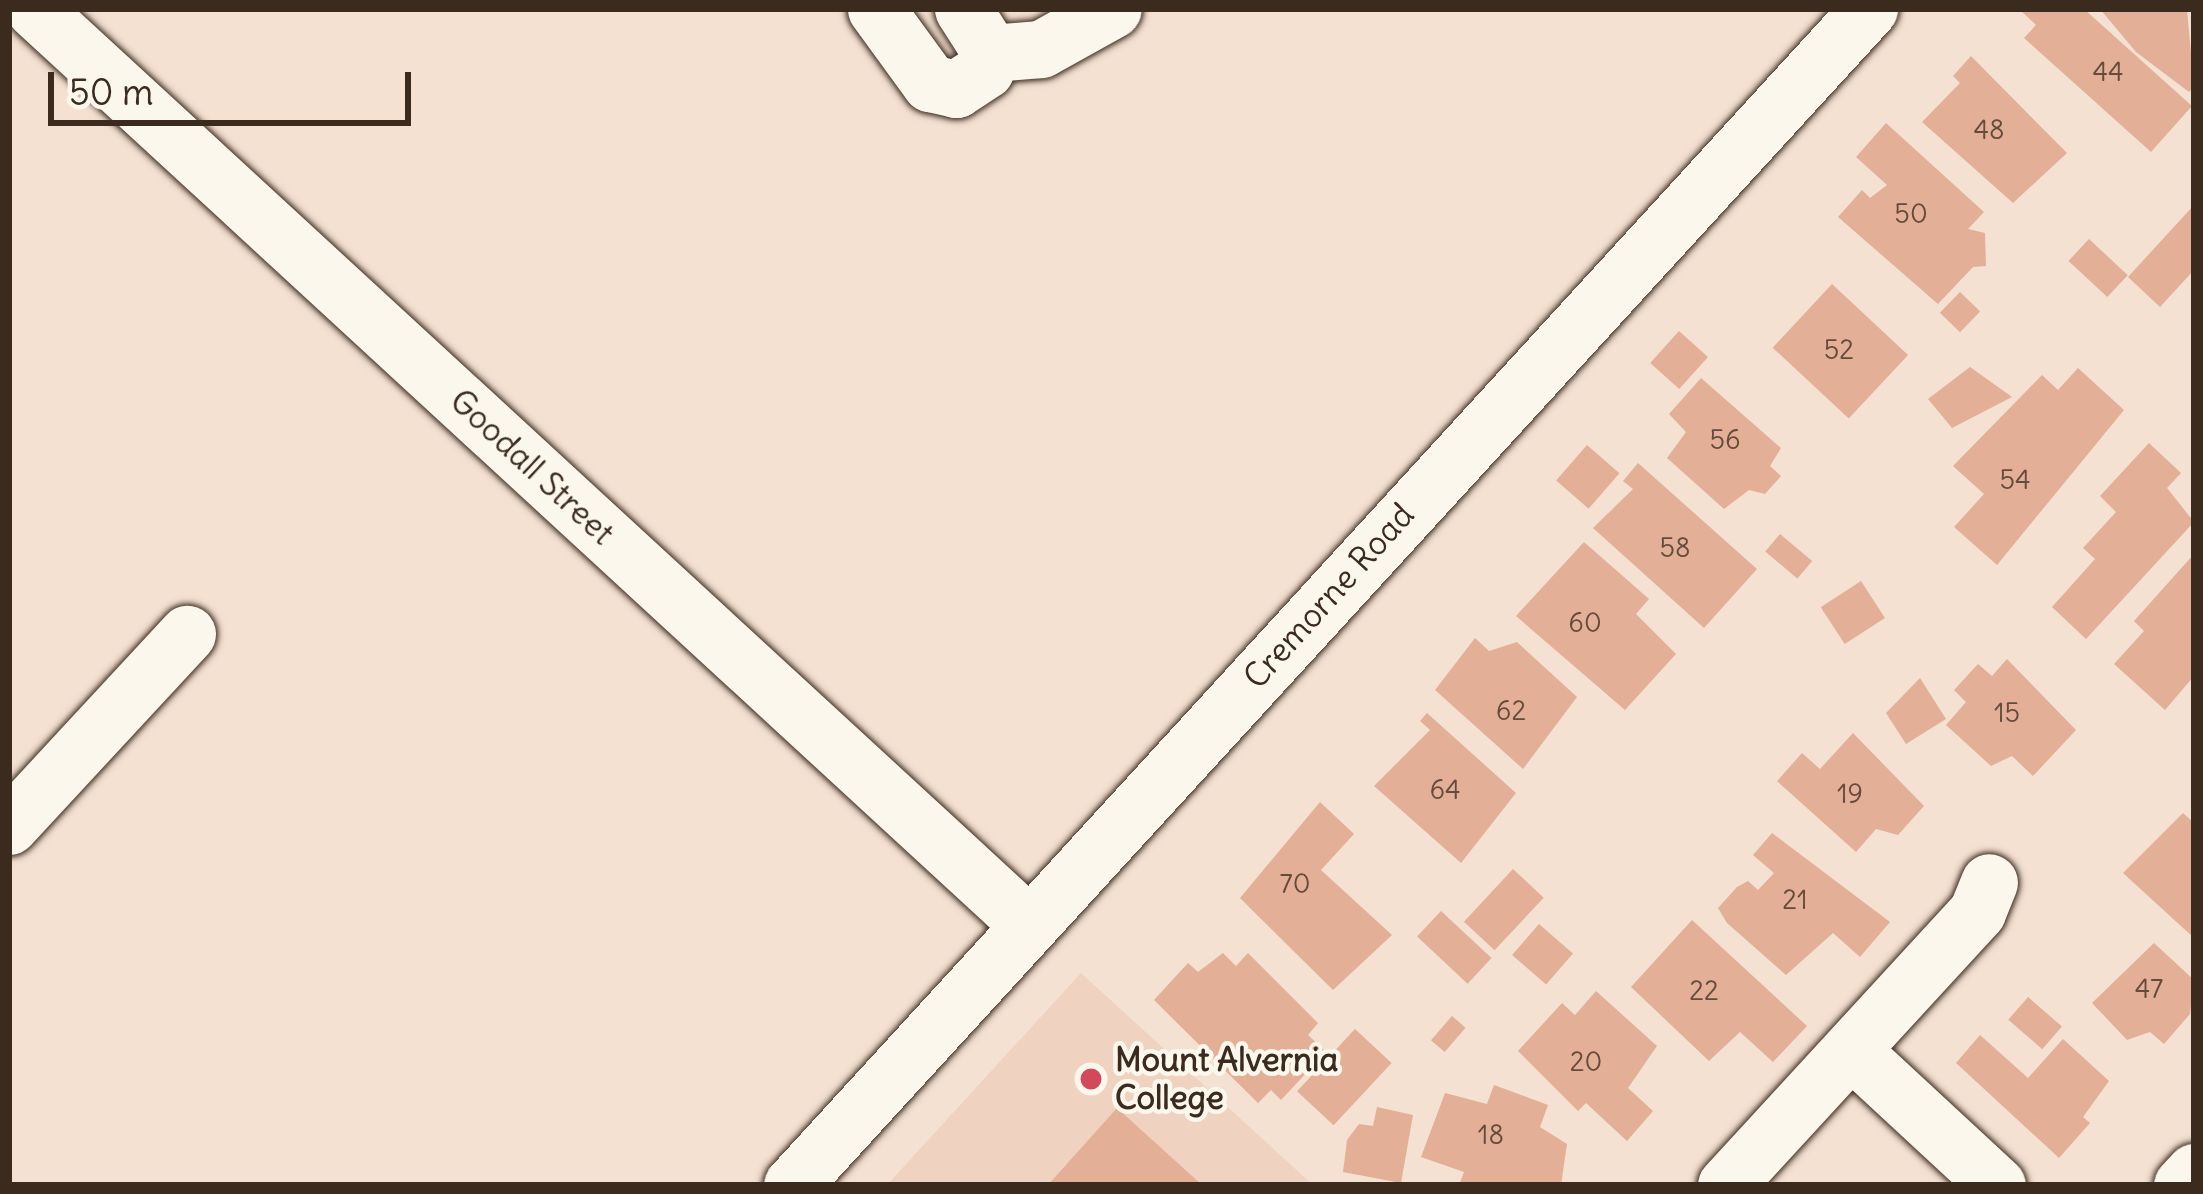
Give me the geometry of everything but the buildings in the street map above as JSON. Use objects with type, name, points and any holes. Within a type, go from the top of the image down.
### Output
[{"type":"street","name":"Goodall Street","points":[[34,9],[1029,925]]},
{"type":"street","points":[[877,9],[942,89],[970,84],[977,31],[1041,49],[1113,9]]},
{"type":"street","name":"Cremorne Road","points":[[792,1185],[1870,9]]},
{"type":"street","points":[[9,826],[187,634]]},
{"type":"street","points":[[1726,1185],[1977,912],[1989,882]]},
{"type":"street","points":[[1851,1050],[1997,1185]]},
{"type":"street","points":[[2182,1185],[2194,1172]]},
{"type":"shaded area","name":"Mount Alvernia College","points":[[1081,973],[1313,1185],[887,1185]]},
{"type":"place","name":"Mount Alvernia College","points":[[1091,1079]]}]
